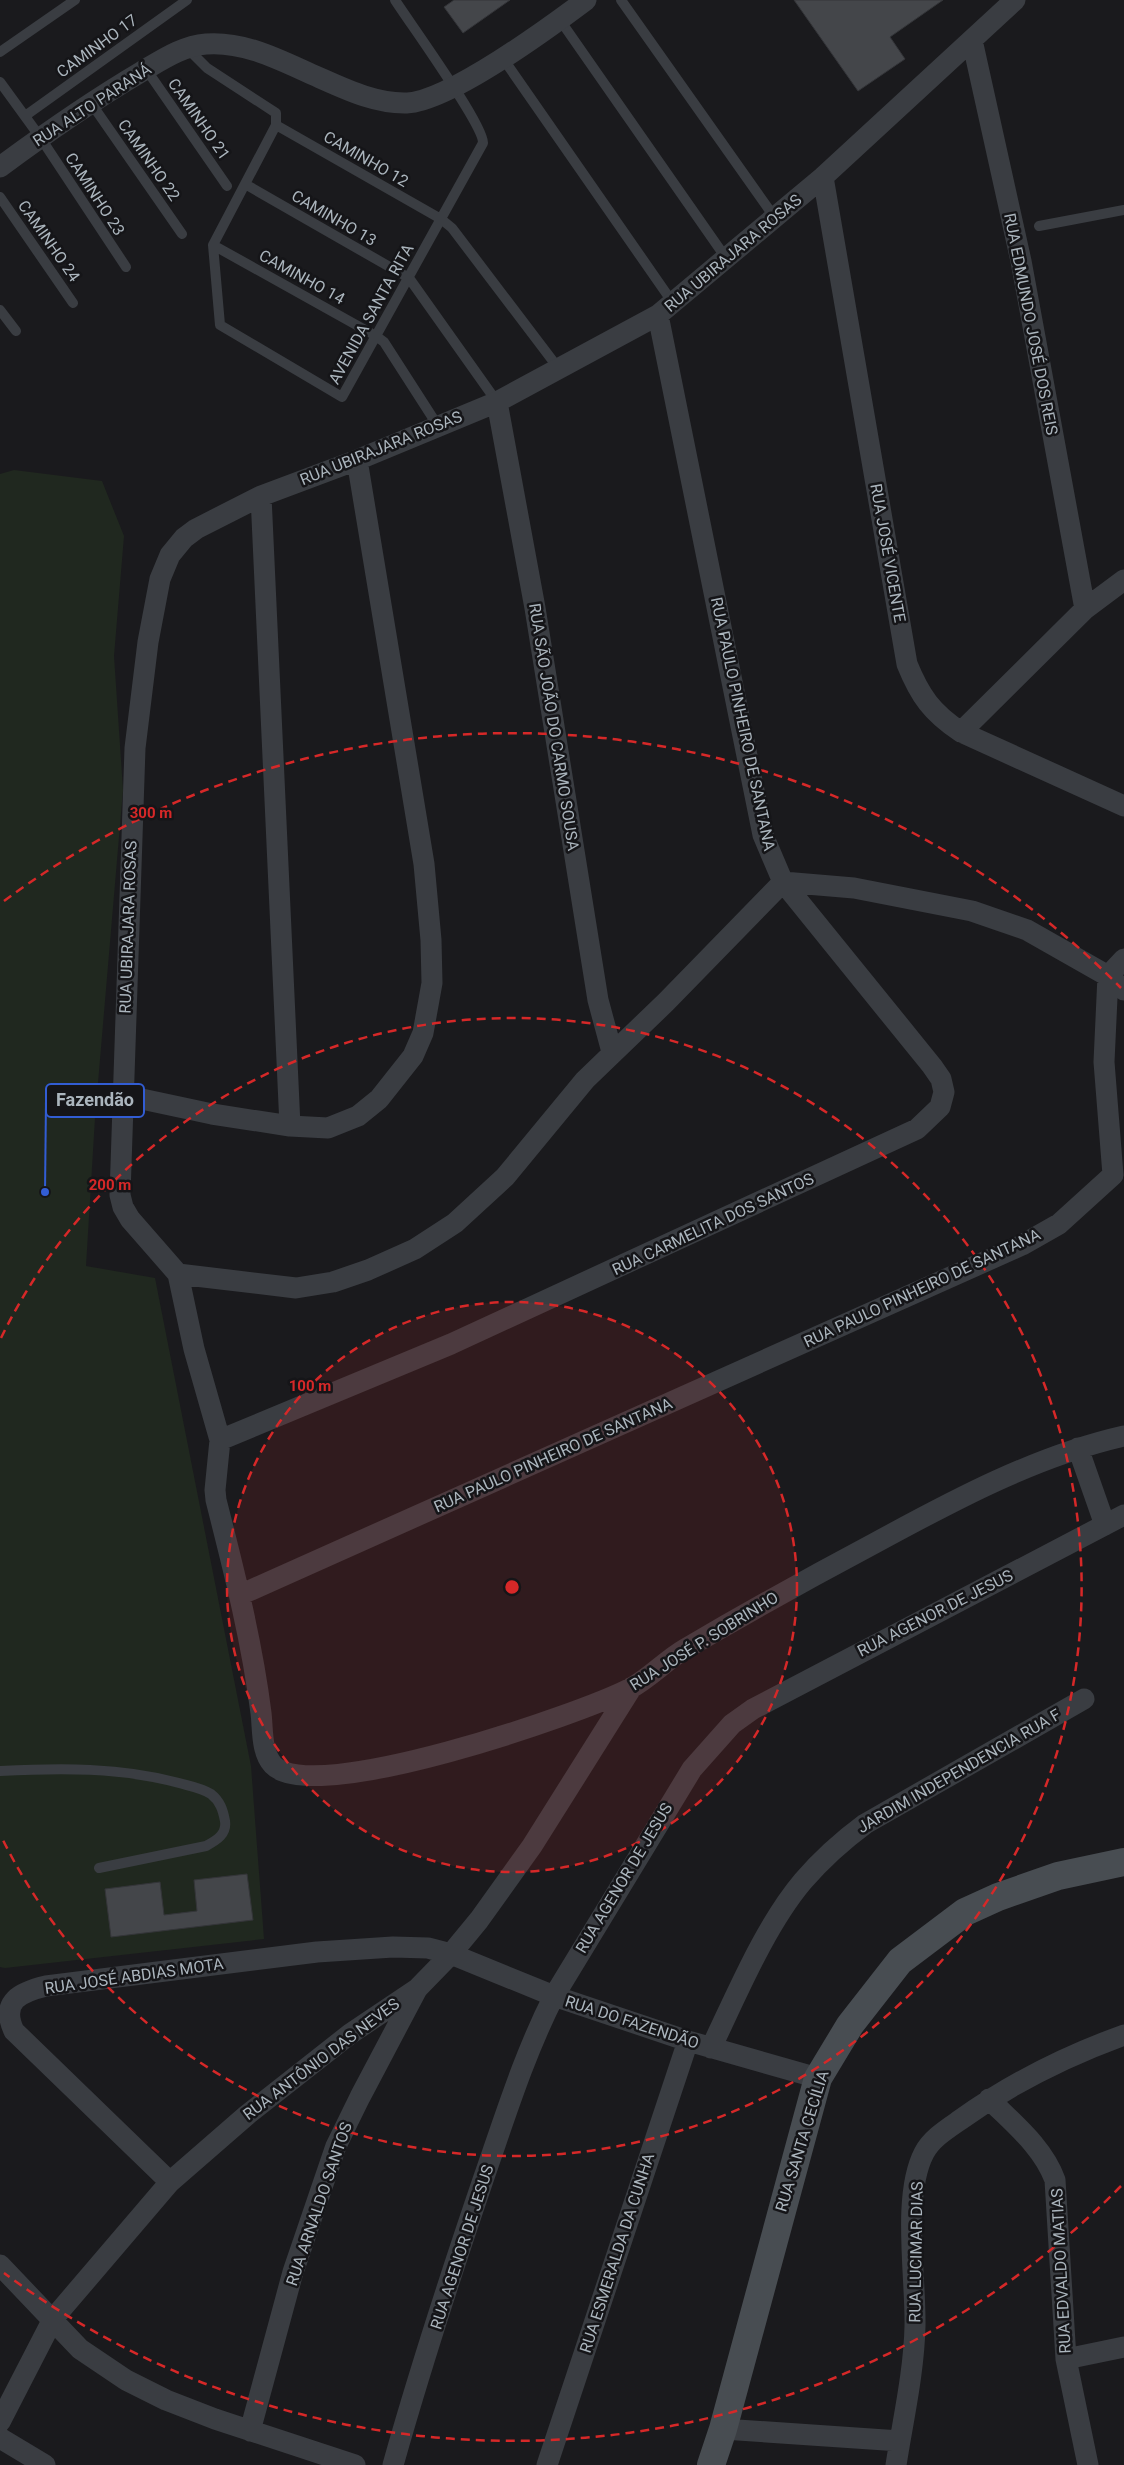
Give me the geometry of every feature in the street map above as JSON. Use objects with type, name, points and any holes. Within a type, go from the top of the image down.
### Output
[{"type":"street","points":[[186,47],[206,44],[240,46],[375,99],[407,103],[424,100],[454,87],[560,20],[586,0]]},
{"type":"street","name":"RUA UBIRAJARA ROSAS","points":[[178,1274],[148,1241],[123,1207],[120,1195],[135,748],[148,642],[160,578],[170,555],[184,538],[196,529],[260,496],[356,460],[497,402],[665,309],[823,177],[1015,0]]},
{"type":"street","name":"RUA EDMUNDO JOSÉ DOS REIS","points":[[972,40],[1021,260],[1085,609]]},
{"type":"street","name":"RUA ALTO PARANÁ","points":[[0,166],[91,103],[186,47]]},
{"type":"street","name":"RUA JOSÉ VICENTE","points":[[823,177],[907,664],[918,690],[930,707],[945,722],[961,732],[1124,806]]},
{"type":"street","name":"RUA PAULO PINHEIRO DE SANTANA","points":[[665,309],[764,835],[783,882]]},
{"type":"street","name":"RUA SÃO JOÃO DO CARMO SOUSA","points":[[497,402],[535,608],[598,1000],[612,1052]]},
{"type":"street","points":[[123,1096],[212,1114],[290,1126],[319,1128],[343,1124],[358,1116],[379,1099],[413,1056],[423,1033],[432,983],[431,940],[424,864],[356,460]]},
{"type":"street","points":[[260,496],[290,1126]]},
{"type":"street","points":[[961,732],[1085,609],[1124,580]]},
{"type":"street","points":[[240,1595],[216,1500],[215,1490],[220,1440],[194,1349],[178,1274],[296,1288],[333,1282],[368,1270],[415,1249],[454,1222],[505,1177],[579,1087],[612,1052],[666,1002],[783,882],[854,888],[972,911],[1027,930],[1108,976],[1124,990]]},
{"type":"street","name":"RUA CARMELITA DOS SANTOS","points":[[220,1440],[451,1344],[848,1163],[917,1129],[931,1119],[940,1107],[944,1092],[932,1066],[783,882]]},
{"type":"street","points":[[1108,976],[1124,959]]},
{"type":"street","name":"RUA PAULO PINHEIRO DE SANTANA","points":[[240,1595],[1022,1245],[1059,1224],[1118,1179],[1104,1062],[1108,976]]},
{"type":"street","name":"RUA JOSÉ P. SOBRINHO","points":[[240,1595],[257,1685],[266,1752],[274,1766],[291,1775],[302,1777],[430,1758],[509,1733],[632,1687],[681,1652],[779,1595],[922,1517],[1000,1480],[1078,1448],[1124,1436]]},
{"type":"street","points":[[1078,1448],[1105,1525]]},
{"type":"street","name":"RUA AGENOR DE JESUS","points":[[393,2465],[469,2221],[518,2078],[538,2027],[554,1996],[692,1769],[732,1724],[785,1691],[1124,1515]]},
{"type":"street","name":"RUA ANTÔNIO DAS NEVES","points":[[0,2422],[53,2320],[170,2182],[247,2115],[328,2051],[380,2012],[417,1989],[451,1954],[484,1913],[532,1846],[632,1687]]},
{"type":"street","name":"JARDIM INDEPENDENCIA RUA F","points":[[711,2048],[746,1976],[784,1907],[802,1882],[841,1842],[865,1824],[1084,1699]]},
{"type":"street","name":"RUA SANTA CECÍLIA","points":[[711,2465],[723,2429],[818,2078],[869,1998],[900,1961],[933,1934],[965,1912],[998,1897],[1058,1876],[1124,1862]]},
{"type":"street","name":"RUA JOSÉ ABDIAS MOTA","points":[[170,2182],[14,2031],[4,2015],[5,2007],[14,1998],[28,1990],[46,1986],[317,1952],[408,1947],[428,1948],[451,1954]]},
{"type":"street","name":"RUA DO FAZENDÃO","points":[[451,1954],[554,1996],[688,2041],[818,2078]]},
{"type":"street","name":"RUA ARNALDO SANTOS","points":[[250,2431],[293,2272],[336,2146],[417,1989]]},
{"type":"street","name":"RUA LUCIMAR DIAS","points":[[896,2465],[915,2328],[913,2203],[917,2173],[924,2153],[943,2132],[989,2099],[1047,2067],[1124,2035]]},
{"type":"street","name":"RUA ESMERALDA DA CUNHA","points":[[547,2465],[688,2041]]},
{"type":"street","name":"RUA EDVALDO MATIAS","points":[[989,2099],[1037,2147],[1049,2162],[1055,2180],[1066,2359],[1088,2465]]},
{"type":"street","points":[[0,2266],[80,2349],[126,2380],[166,2400],[250,2431],[355,2465]]},
{"type":"street","points":[[1066,2359],[1124,2347]]},
{"type":"street","points":[[723,2429],[900,2442]]},
{"type":"street","points":[[0,2438],[45,2465]]},
{"type":"lane","points":[[0,52],[74,0]]},
{"type":"lane","name":"CAMINHO 17","points":[[25,116],[187,0]]},
{"type":"lane","points":[[394,0],[454,87]]},
{"type":"lane","points":[[621,0],[774,218]]},
{"type":"lane","points":[[560,20],[726,258]]},
{"type":"lane","points":[[186,47],[207,68],[276,113],[276,125],[213,245]]},
{"type":"lane","points":[[502,57],[665,309]]},
{"type":"lane","name":"CAMINHO 21","points":[[146,70],[227,186]]},
{"type":"lane","name":"CAMINHO 23","points":[[0,82],[40,137],[126,267]]},
{"type":"lane","name":"AVENIDA SANTA RITA","points":[[213,245],[220,325],[342,397],[483,143],[482,134],[454,87]]},
{"type":"lane","name":"CAMINHO 22","points":[[91,103],[182,234]]},
{"type":"lane","name":"CAMINHO 12","points":[[276,125],[452,228],[559,369]]},
{"type":"lane","name":"CAMINHO 13","points":[[245,184],[409,278]]},
{"type":"lane","name":"CAMINHO 24","points":[[0,197],[74,303]]},
{"type":"lane","points":[[1038,226],[1124,210]]},
{"type":"lane","name":"CAMINHO 14","points":[[213,245],[384,342],[438,426]]},
{"type":"lane","points":[[409,278],[497,402]]},
{"type":"lane","points":[[0,310],[16,331]]},
{"type":"lane","points":[[0,1771],[106,1770],[139,1773],[198,1788],[212,1795],[222,1806],[225,1824],[224,1833],[217,1841],[206,1846],[99,1868]]},
{"type":"shaded area","points":[[14,470],[102,481],[124,536],[114,656],[123,790],[95,1118],[86,1266],[155,1278],[251,1766],[264,1939],[5,1968],[0,1967],[0,474]]},
{"type":"building","points":[[454,0],[510,0],[463,33],[444,7]]},
{"type":"building","points":[[794,0],[943,0],[890,37],[905,59],[858,91]]},
{"type":"building","points":[[247,1874],[253,1920],[111,1937],[105,1889],[160,1882],[164,1915],[197,1911],[194,1880]]},
{"type":"place","name":"Fazendão","points":[[45,1192]]}]
